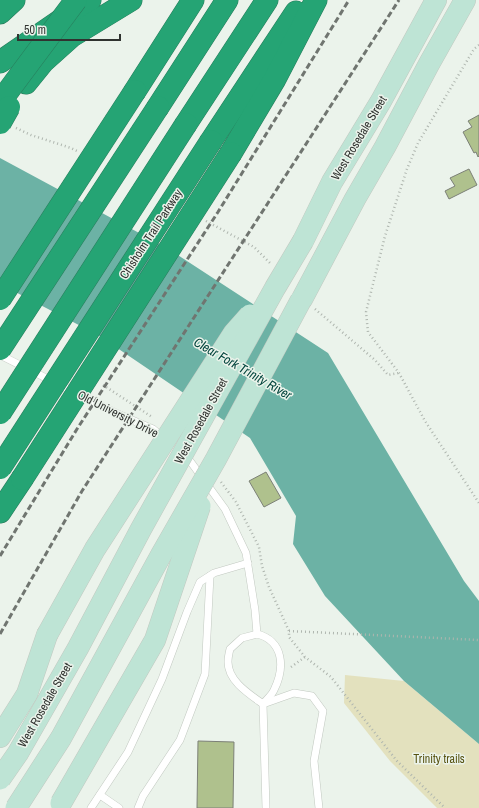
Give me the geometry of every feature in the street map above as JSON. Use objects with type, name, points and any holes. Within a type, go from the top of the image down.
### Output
[{"type":"highway","points":[[0,13],[14,0]]},
{"type":"highway","points":[[3,111],[76,0]]},
{"type":"highway","points":[[0,62],[90,0]]},
{"type":"highway","points":[[3,111],[29,78],[58,48],[72,36],[130,0]]},
{"type":"highway","points":[[0,299],[193,0]]},
{"type":"highway","points":[[0,349],[227,0]]},
{"type":"highway","points":[[0,413],[267,0]]},
{"type":"highway","name":"Chisholm Trail Parkway","points":[[0,468],[304,0]]},
{"type":"highway","points":[[0,512],[231,153],[275,79],[316,0]]},
{"type":"main road","name":"West Rosedale Street","points":[[0,779],[18,753],[78,648],[141,529],[275,288],[303,241],[332,182],[381,101],[436,0]]},
{"type":"main road","name":"West Rosedale Street","points":[[16,808],[61,738],[161,555],[216,459],[355,198],[385,147],[465,0]]},
{"type":"main road","points":[[0,737],[27,694],[47,635],[94,549],[234,333],[275,288]]},
{"type":"main road","points":[[59,806],[155,640],[216,459]]},
{"type":"lane","name":"Old University Drive","points":[[0,355],[118,414],[153,429],[187,456],[225,509],[246,552],[255,610],[257,634]]},
{"type":"lane","points":[[91,808],[131,746],[162,679],[200,582],[214,573],[248,562]]},
{"type":"lane","points":[[138,808],[143,796],[180,740],[206,674],[210,576]]},
{"type":"lane","points":[[262,704],[242,688],[233,678],[228,663],[230,649],[242,638],[257,634],[266,636],[272,641],[277,647],[280,659],[279,675],[274,690],[262,704],[266,808]]},
{"type":"lane","points":[[262,704],[294,693],[312,696],[323,711],[314,761],[318,808]]},
{"type":"lane","points":[[100,795],[119,808]]},
{"type":"path","points":[[479,45],[474,49],[418,143],[407,169],[385,236],[366,312],[368,332],[399,373],[426,421],[479,503]]},
{"type":"path","points":[[301,299],[375,360],[388,374],[399,373]]},
{"type":"path","points":[[289,631],[479,640]]},
{"type":"green space","name":"Trinity trails","points":[[345,675],[404,681],[479,744],[479,808],[437,808],[390,761],[344,703]]},
{"type":"water","name":"Clear Fork Trinity River","points":[[0,158],[167,248],[328,353],[464,581],[479,601],[479,744],[404,681],[325,596],[293,544],[296,516],[250,438],[98,335],[0,284]]},
{"type":"building","points":[[479,115],[478,157],[476,152],[474,153],[463,132],[472,127],[468,121]]},
{"type":"building","points":[[469,169],[477,185],[449,199],[445,191],[455,186],[450,178]]},
{"type":"building","points":[[266,472],[281,498],[264,507],[249,481]]},
{"type":"building","points":[[198,741],[234,742],[233,808],[197,808]]},
{"type":"railway","points":[[0,556],[77,429],[218,212],[349,0]]},
{"type":"railway","points":[[0,634],[82,491],[399,0]]}]
